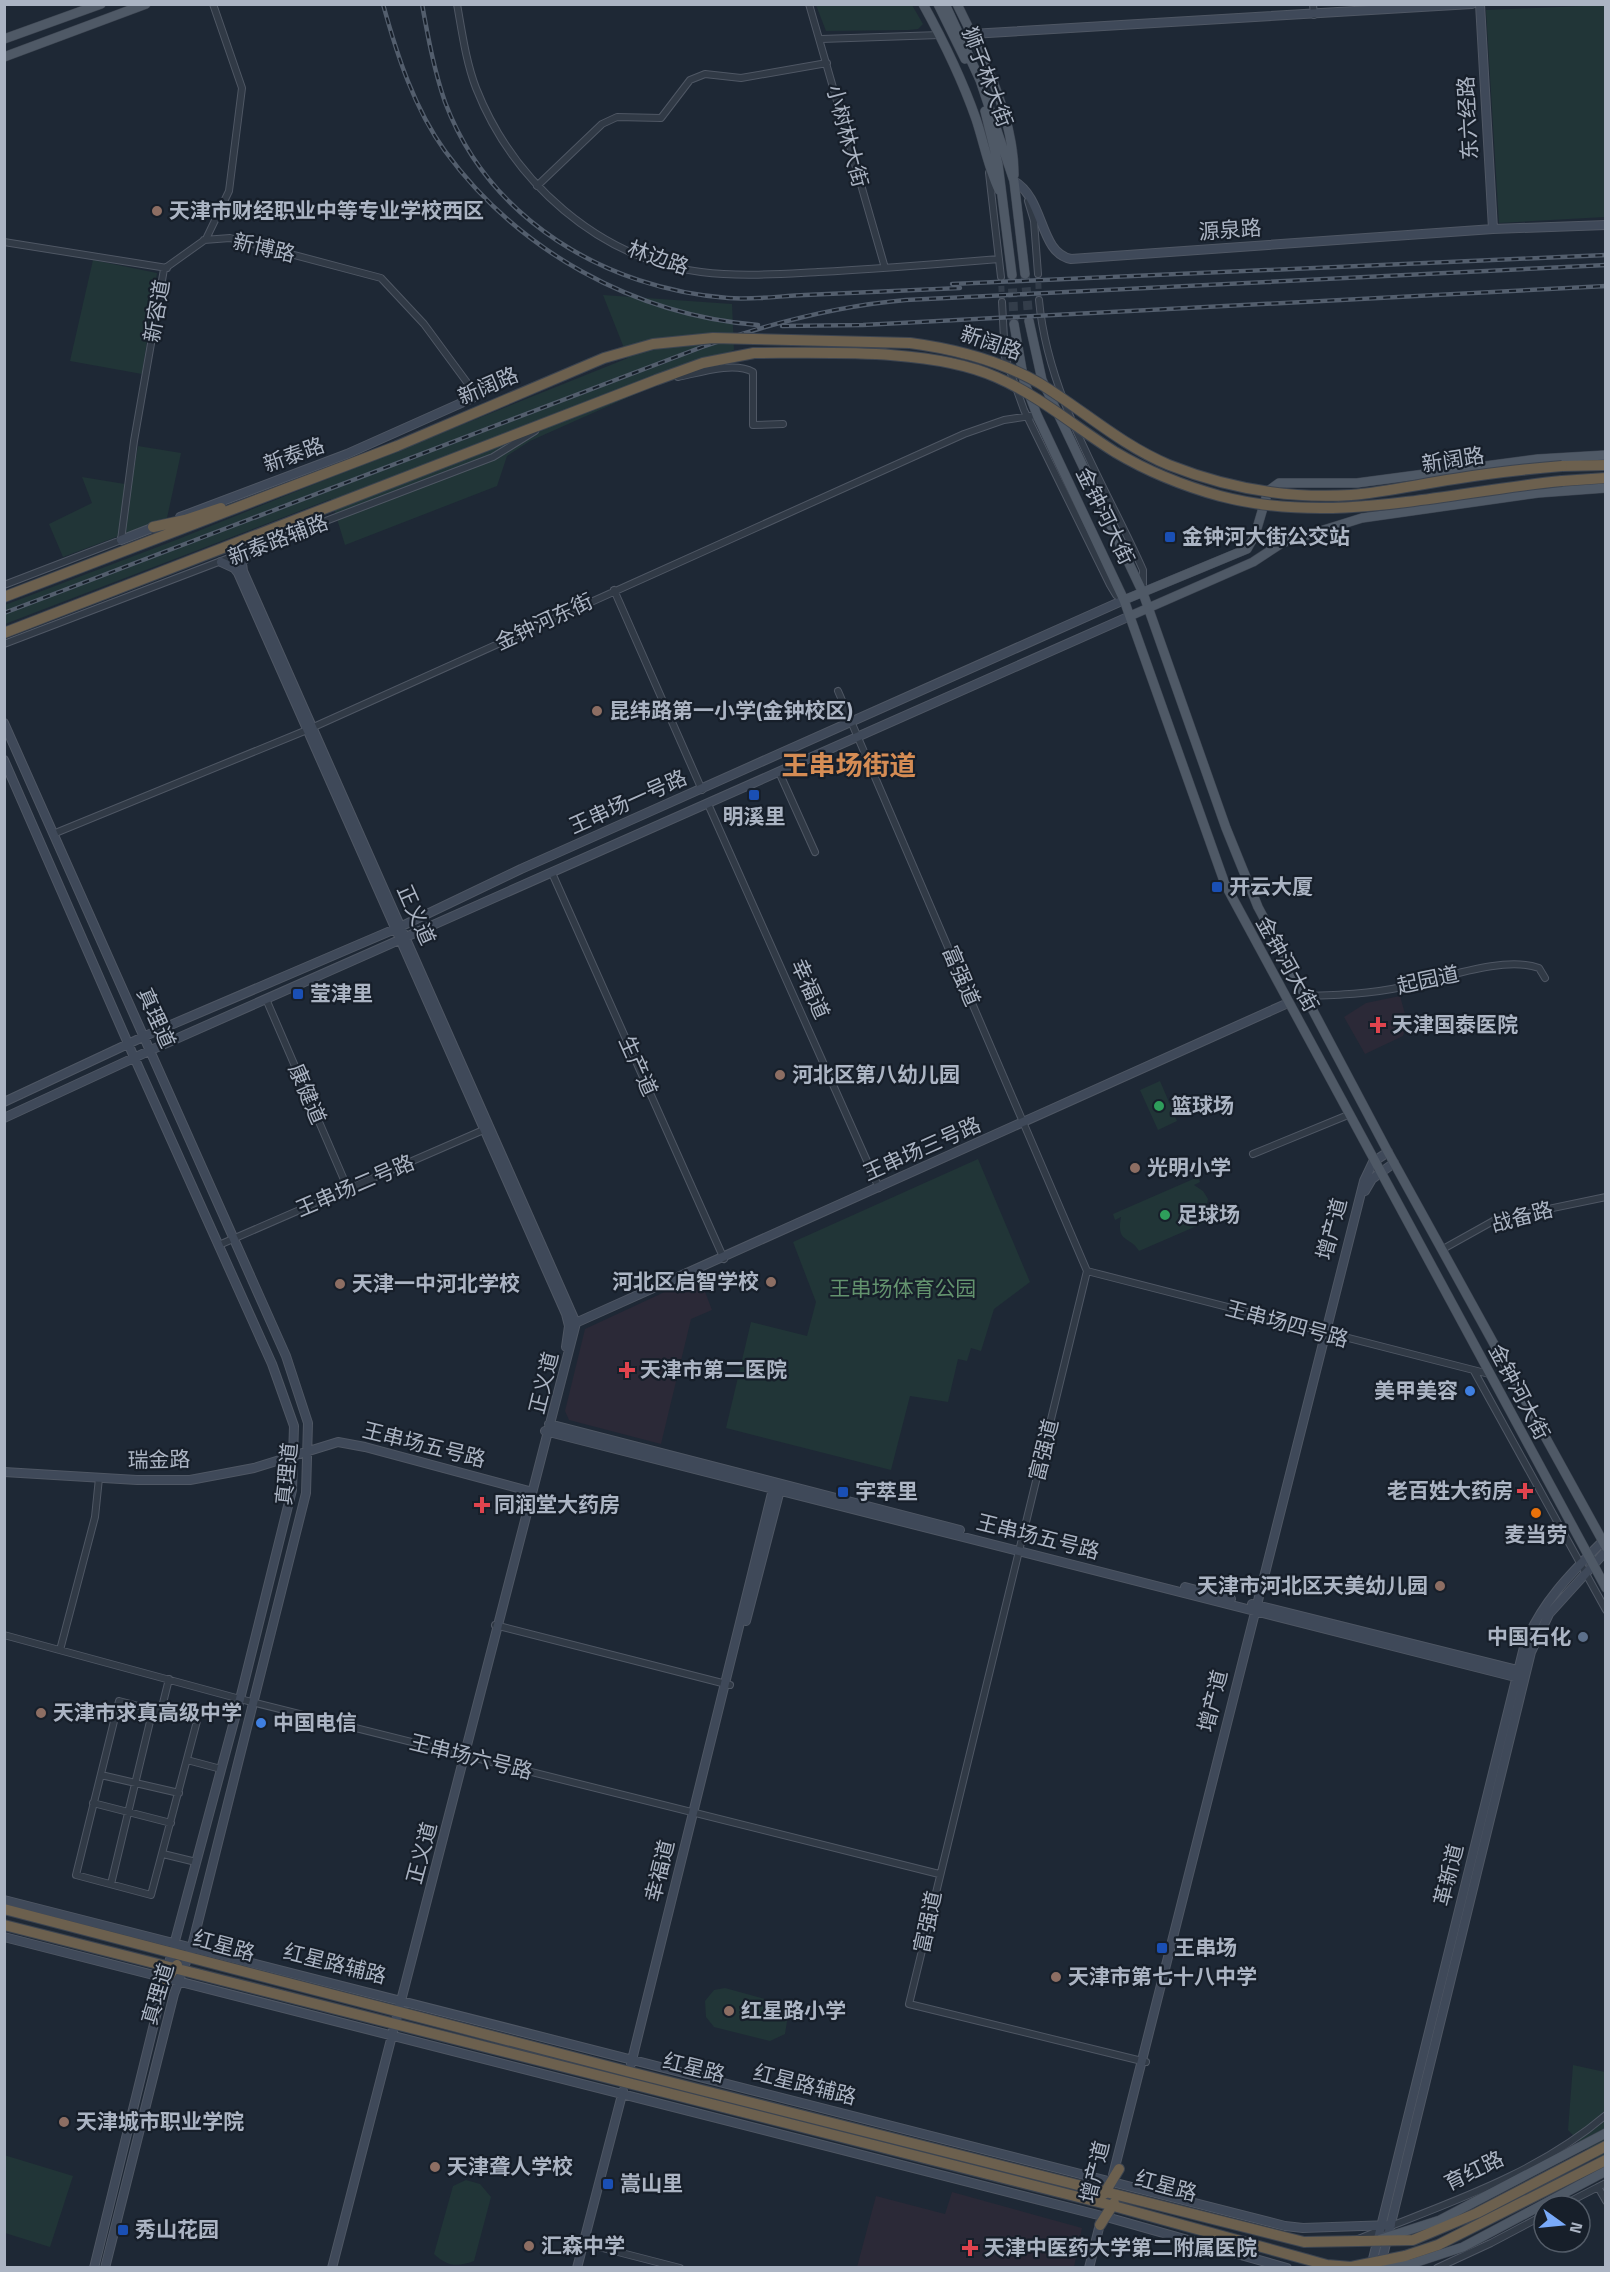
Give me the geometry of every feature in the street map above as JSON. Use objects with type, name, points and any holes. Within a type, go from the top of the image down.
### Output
[{"type":"highway","name":"新阔路","points":[[294,487],[604,358],[653,344],[713,338],[910,343],[941,347],[975,356],[1014,370],[1038,383],[1113,435],[1168,464],[1237,486],[1276,493],[1351,495],[1494,473],[1562,466],[1605,465]]},
{"type":"highway","name":"新阔路","points":[[4,633],[656,380],[703,363],[754,353],[913,357],[963,365],[996,377],[1032,395],[1142,467],[1220,496],[1259,504],[1344,509],[1562,481],[1605,478]]},
{"type":"highway","points":[[153,527],[185,520],[255,495],[294,487]]},
{"type":"highway","points":[[4,597],[294,487]]},
{"type":"highway","name":"红星路","points":[[4,1910],[178,1958],[200,1975],[392,2029],[626,2091],[1090,2200]]},
{"type":"highway","name":"红星路","points":[[4,1925],[156,1964],[203,1955],[221,1965],[397,2012],[1093,2187],[1107,2203],[1130,2211],[1327,2265],[1353,2267],[1377,2264]]},
{"type":"highway","points":[[166,1980],[178,1958]]},
{"type":"highway","points":[[156,1964],[163,1970],[166,1980]]},
{"type":"highway","name":"育红路","points":[[1383,2235],[1413,2240],[1605,2146]]},
{"type":"highway","points":[[1377,2264],[1419,2252],[1483,2224],[1605,2160]]},
{"type":"highway","points":[[1090,2200],[1098,2208],[1107,2203],[1117,2169]]},
{"type":"highway","name":"红星路","points":[[1107,2203],[1122,2198],[1134,2198],[1295,2240],[1319,2243],[1349,2242],[1383,2235]]},
{"type":"highway","points":[[1090,2200],[1107,2203]]},
{"type":"main road","points":[[4,39],[101,4]]},
{"type":"main road","points":[[4,57],[146,4]]},
{"type":"main road","points":[[923,4],[940,35],[976,120],[989,169],[1002,198]]},
{"type":"main road","name":"狮子林大街","points":[[938,4],[975,84],[1002,163]]},
{"type":"main road","name":"狮子林大街","points":[[945,4],[980,80],[1002,163]]},
{"type":"main road","points":[[957,4],[996,93],[1010,137],[1025,274]]},
{"type":"main road","points":[[1002,163],[1014,181]]},
{"type":"main road","points":[[1002,163],[1002,198],[1012,275]]},
{"type":"main road","name":"金钟河大街","points":[[1029,321],[1042,380],[1143,593],[1258,908],[1394,1163],[1605,1542]]},
{"type":"main road","name":"金钟河大街","points":[[1014,324],[1032,416],[1114,574],[1225,884],[1373,1162],[1605,1588]]},
{"type":"main road","points":[[1124,600],[1247,549],[1255,536],[1268,491],[1280,483],[1357,483],[1538,459],[1605,455]]},
{"type":"main road","points":[[1130,616],[1253,562],[1282,543],[1362,518],[1538,493],[1605,488]]},
{"type":"main road","points":[[1114,574],[1120,578],[1127,578],[1131,566]]},
{"type":"main road","points":[[1585,2144],[1605,2127]]},
{"type":"main road","points":[[1475,2208],[1605,2133]]},
{"type":"main road","points":[[1377,2264],[1422,2262],[1487,2235],[1605,2171]]},
{"type":"street","points":[[206,238],[229,191],[242,88],[213,4]]},
{"type":"street","name":"林边路","points":[[457,4],[476,88],[506,147],[551,200],[583,225],[633,251],[672,266],[725,274],[885,268],[999,260]]},
{"type":"street","name":"小树林大街","points":[[809,4],[821,39],[885,268]]},
{"type":"street","points":[[1313,4],[1314,15]]},
{"type":"street","points":[[971,34],[1472,4]]},
{"type":"street","name":"东六经路","points":[[1480,4],[1493,229]]},
{"type":"street","points":[[821,39],[940,35]]},
{"type":"street","points":[[537,186],[602,124],[617,117],[661,118],[690,80],[705,74],[741,78],[827,63]]},
{"type":"street","points":[[989,169],[1001,277]]},
{"type":"street","points":[[1014,181],[1028,198],[1034,221],[1038,274]]},
{"type":"street","name":"源泉路","points":[[1014,181],[1032,196],[1054,249],[1061,257],[1071,259],[1493,229],[1605,225]]},
{"type":"street","name":"新博路","points":[[164,269],[206,238],[230,238],[381,278],[424,324],[477,396]]},
{"type":"street","points":[[4,242],[164,269]]},
{"type":"street","name":"新容道","points":[[121,540],[134,441],[164,269]]},
{"type":"street","points":[[1039,300],[1041,329],[1055,378],[1080,440],[1143,570],[1143,593]]},
{"type":"street","points":[[1002,302],[1005,357],[1110,585],[1116,595],[1124,600]]},
{"type":"street","points":[[656,380],[736,368],[748,369],[753,372],[753,425],[783,424]]},
{"type":"street","name":"新泰路","points":[[121,540],[315,467],[419,424],[477,396]]},
{"type":"street","name":"金钟河东街","points":[[53,834],[310,729],[964,434],[1004,420],[1032,416]]},
{"type":"street","name":"新泰路辅路","points":[[4,644],[493,457],[545,423]]},
{"type":"street","points":[[4,585],[121,540]]},
{"type":"street","name":"正义道","points":[[249,552],[242,563],[243,571],[310,729],[573,1324],[397,2012],[327,2268]]},
{"type":"street","name":"正义道","points":[[221,562],[234,568],[238,573],[310,729]]},
{"type":"street","points":[[614,590],[702,789]]},
{"type":"street","name":"王串场一号路","points":[[146,1036],[398,928],[521,869],[1124,600]]},
{"type":"street","name":"王串场一号路","points":[[4,1117],[1130,616]]},
{"type":"street","name":"富强道","points":[[838,691],[1025,1122],[1087,1271],[909,2004],[1144,2062]]},
{"type":"street","name":"真理道","points":[[4,723],[146,1036],[297,1384],[309,1423],[310,1449],[306,1493],[255,1702],[198,1920],[178,1958]]},
{"type":"street","name":"真理道","points":[[4,760],[134,1058],[283,1390],[294,1426],[295,1454],[292,1490],[240,1699],[177,1931],[178,1983],[105,2268]]},
{"type":"street","points":[[779,772],[815,852]]},
{"type":"street","name":"幸福道","points":[[708,804],[879,1188]]},
{"type":"street","name":"生产道","points":[[552,873],[724,1258]]},
{"type":"street","points":[[363,938],[403,939],[415,967],[394,948],[370,950]]},
{"type":"street","name":"起园道","points":[[1305,996],[1358,994],[1402,987],[1475,970],[1511,966],[1539,968],[1545,978]]},
{"type":"street","name":"康健道","points":[[266,999],[348,1189]]},
{"type":"street","name":"王串场三号路","points":[[573,1324],[1288,1003]]},
{"type":"street","name":"王串场一号路","points":[[146,1036],[166,1022]]},
{"type":"street","name":"王串场一号路","points":[[4,1100],[128,1043],[144,1031],[146,1036]]},
{"type":"street","name":"王串场一号路","points":[[151,1050],[172,1038]]},
{"type":"street","points":[[1253,1154],[1348,1114]]},
{"type":"street","name":"王串场二号路","points":[[219,1245],[487,1129]]},
{"type":"street","points":[[1373,1162],[1388,1152]]},
{"type":"street","name":"增产道","points":[[1117,2169],[1364,1180],[1373,1162]]},
{"type":"street","name":"增产道","points":[[1326,1334],[1367,1185],[1394,1163]]},
{"type":"street","name":"战备路","points":[[1443,1249],[1495,1220],[1605,1197]]},
{"type":"street","name":"王串场四号路","points":[[1087,1271],[1489,1374]]},
{"type":"street","name":"金钟河大街","points":[[1474,1371],[1605,1610]]},
{"type":"street","points":[[555,1402],[560,1419],[574,1432]]},
{"type":"street","name":"正义道","points":[[497,1626],[528,1491],[548,1428]]},
{"type":"street","name":"王串场五号路","points":[[548,1428],[1520,1675]]},
{"type":"street","name":"王串场五号路","points":[[310,1449],[338,1442],[365,1447],[528,1491]]},
{"type":"street","name":"瑞金路","points":[[4,1472],[99,1478],[190,1479],[254,1468],[310,1449]]},
{"type":"street","points":[[60,1650],[95,1518],[99,1478]]},
{"type":"street","name":"幸福道","points":[[577,2268],[586,2244],[631,2072],[777,1486]]},
{"type":"street","name":"革新道","points":[[1383,2235],[1520,1675],[1537,1617],[1605,1542]]},
{"type":"street","points":[[497,1626],[727,1685]]},
{"type":"street","name":"王串场六号路","points":[[4,1635],[240,1699],[695,1815],[939,1874]]},
{"type":"street","name":"革新道","points":[[1383,2235],[1391,2225],[1520,1675]]},
{"type":"street","points":[[161,1712],[169,1679]]},
{"type":"street","points":[[119,1701],[153,1709],[197,1721],[151,1895],[76,1875],[119,1701]]},
{"type":"street","points":[[111,1884],[126,1812],[153,1709]]},
{"type":"street","points":[[187,1760],[221,1769]]},
{"type":"street","points":[[101,1775],[179,1793]]},
{"type":"street","points":[[93,1803],[171,1823]]},
{"type":"street","points":[[163,1854],[196,1862]]},
{"type":"street","points":[[4,1900],[178,1958]]},
{"type":"street","points":[[198,1920],[203,1955]]},
{"type":"street","points":[[4,1937],[178,1983],[392,2029]]},
{"type":"street","name":"红星路辅路","points":[[203,1955],[400,1999],[634,2060],[1107,2203],[1287,2268]]},
{"type":"street","points":[[178,1983],[186,1976],[200,1975]]},
{"type":"street","name":"真理道","points":[[94,2268],[166,1980]]},
{"type":"street","name":"正义道","points":[[332,2268],[392,2029]]},
{"type":"street","name":"红星路辅路","points":[[626,2091],[1107,2203],[1294,2227],[1383,2235]]},
{"type":"street","name":"育红路","points":[[1391,2225],[1425,2215],[1485,2188],[1565,2146],[1605,2115]]},
{"type":"street","points":[[1584,2194],[1605,2183]]},
{"type":"street","points":[[1598,2187],[1605,2201]]},
{"type":"street","name":"增产道","points":[[1091,2268],[1107,2203]]},
{"type":"street","points":[[1437,2268],[1532,2221]]},
{"type":"street","points":[[1377,2264],[1383,2235]]},
{"type":"street","points":[[586,2244],[680,2268]]},
{"type":"street","name":"幸福道","points":[[583,2268],[586,2244]]},
{"type":"shaded area","name":"天津国泰医院","points":[[1400,996],[1407,1021],[1403,1036],[1365,1054],[1344,1017],[1366,1003]]},
{"type":"shaded area","name":"天津市第二医院","points":[[699,1276],[712,1310],[691,1319],[661,1444],[569,1420],[565,1411],[585,1329]]},
{"type":"shaded area","name":"天津中医药大学第二附属医院","points":[[952,2192],[1082,2228],[1074,2267],[857,2267],[876,2196],[945,2214]]},
{"type":"green space","points":[[816,5],[912,5],[923,24],[918,29],[908,30],[826,31]]},
{"type":"green space","points":[[1606,5],[1605,217],[1499,223],[1486,10]]},
{"type":"green space","points":[[93,260],[157,273],[142,374],[70,361]]},
{"type":"green space","points":[[603,295],[732,304],[734,350],[530,441],[507,456],[497,486],[345,545],[331,499],[5,624],[5,605],[176,540],[628,358]]},
{"type":"green space","points":[[138,446],[181,453],[167,518],[63,557],[49,524],[92,503],[82,477],[131,485]]},
{"type":"green space","name":"篮球场","points":[[1160,1081],[1177,1121],[1158,1130],[1140,1090]]},
{"type":"green space","name":"王串场体育公园","points":[[978,1159],[1030,1282],[994,1309],[981,1351],[971,1348],[967,1361],[958,1359],[948,1402],[910,1396],[891,1470],[726,1428],[751,1322],[807,1336],[816,1302],[793,1242]]},
{"type":"green space","points":[[1198,1177],[1200,1182],[1194,1185],[1203,1191],[1208,1199],[1204,1218],[1206,1222],[1139,1251],[1122,1235],[1121,1217],[1115,1220],[1113,1214]]},
{"type":"green space","points":[[725,1988],[779,2003],[788,2015],[785,2034],[770,2041],[714,2027],[706,2017],[705,2001],[714,1990]]},
{"type":"green space","points":[[1573,2065],[1605,2072],[1605,2168],[1568,2130]]},
{"type":"green space","points":[[4,2155],[73,2176],[50,2247],[5,2233]]},
{"type":"green space","points":[[466,2180],[480,2184],[491,2197],[474,2261],[453,2265],[434,2254],[453,2186]]},
{"type":"tunnel","points":[[1025,274],[1029,321]]},
{"type":"tunnel","points":[[1038,274],[1039,300]]},
{"type":"tunnel","points":[[1012,275],[1014,324]]},
{"type":"tunnel","points":[[1001,277],[1002,302]]},
{"type":"railway","points":[[383,4],[394,42],[424,117],[445,151],[474,187],[507,219],[543,247],[582,272],[624,292],[667,308],[712,319],[758,325]]},
{"type":"railway","points":[[422,4],[441,90],[465,144],[491,181],[522,213],[558,241],[597,263],[639,280],[683,292],[728,298],[960,288]]},
{"type":"railway","points":[[952,284],[1606,255]]},
{"type":"railway","points":[[4,613],[702,347],[828,311],[906,300],[1606,265]]},
{"type":"railway","points":[[782,326],[863,325],[1606,286]]},
{"type":"place","name":"天津市财经职业中等专业学校西区","points":[[157,211]]},
{"type":"place","name":"金钟河大街公交站","points":[[1170,537]]},
{"type":"place","name":"昆纬路第一小学(金钟校区)","points":[[597,711]]},
{"type":"place","name":"明溪里","points":[[754,795]]},
{"type":"place","name":"开云大厦","points":[[1217,887]]},
{"type":"place","name":"莹津里","points":[[298,994]]},
{"type":"place","name":"天津国泰医院","points":[[1378,1025]]},
{"type":"place","name":"河北区第八幼儿园","points":[[780,1075]]},
{"type":"place","name":"篮球场","points":[[1159,1106]]},
{"type":"place","name":"光明小学","points":[[1135,1168]]},
{"type":"place","name":"足球场","points":[[1165,1215]]},
{"type":"place","name":"河北区启智学校","points":[[771,1282]]},
{"type":"place","name":"天津一中河北学校","points":[[340,1284]]},
{"type":"place","name":"天津市第二医院","points":[[627,1370]]},
{"type":"place","name":"美甲美容","points":[[1470,1391]]},
{"type":"place","name":"老百姓大药房","points":[[1525,1491]]},
{"type":"place","name":"宇萃里","points":[[843,1492]]},
{"type":"place","name":"同润堂大药房","points":[[482,1505]]},
{"type":"place","name":"麦当劳","points":[[1536,1513]]},
{"type":"place","name":"天津市河北区天美幼儿园","points":[[1440,1586]]},
{"type":"place","name":"中国石化","points":[[1583,1637]]},
{"type":"place","name":"天津市求真高级中学","points":[[41,1713]]},
{"type":"place","name":"中国电信","points":[[261,1723]]},
{"type":"place","name":"王串场","points":[[1162,1948]]},
{"type":"place","name":"天津市第七十八中学","points":[[1056,1977]]},
{"type":"place","name":"红星路小学","points":[[729,2011]]},
{"type":"place","name":"天津城市职业学院","points":[[64,2122]]},
{"type":"place","name":"天津聋人学校","points":[[435,2167]]},
{"type":"place","name":"嵩山里","points":[[608,2184]]},
{"type":"place","name":"秀山花园","points":[[123,2230]]},
{"type":"place","name":"汇森中学","points":[[529,2246]]},
{"type":"place","name":"天津中医药大学第二附属医院","points":[[970,2248]]},
{"type":"district","name":"王串场街道","points":[[849,766]]}]
